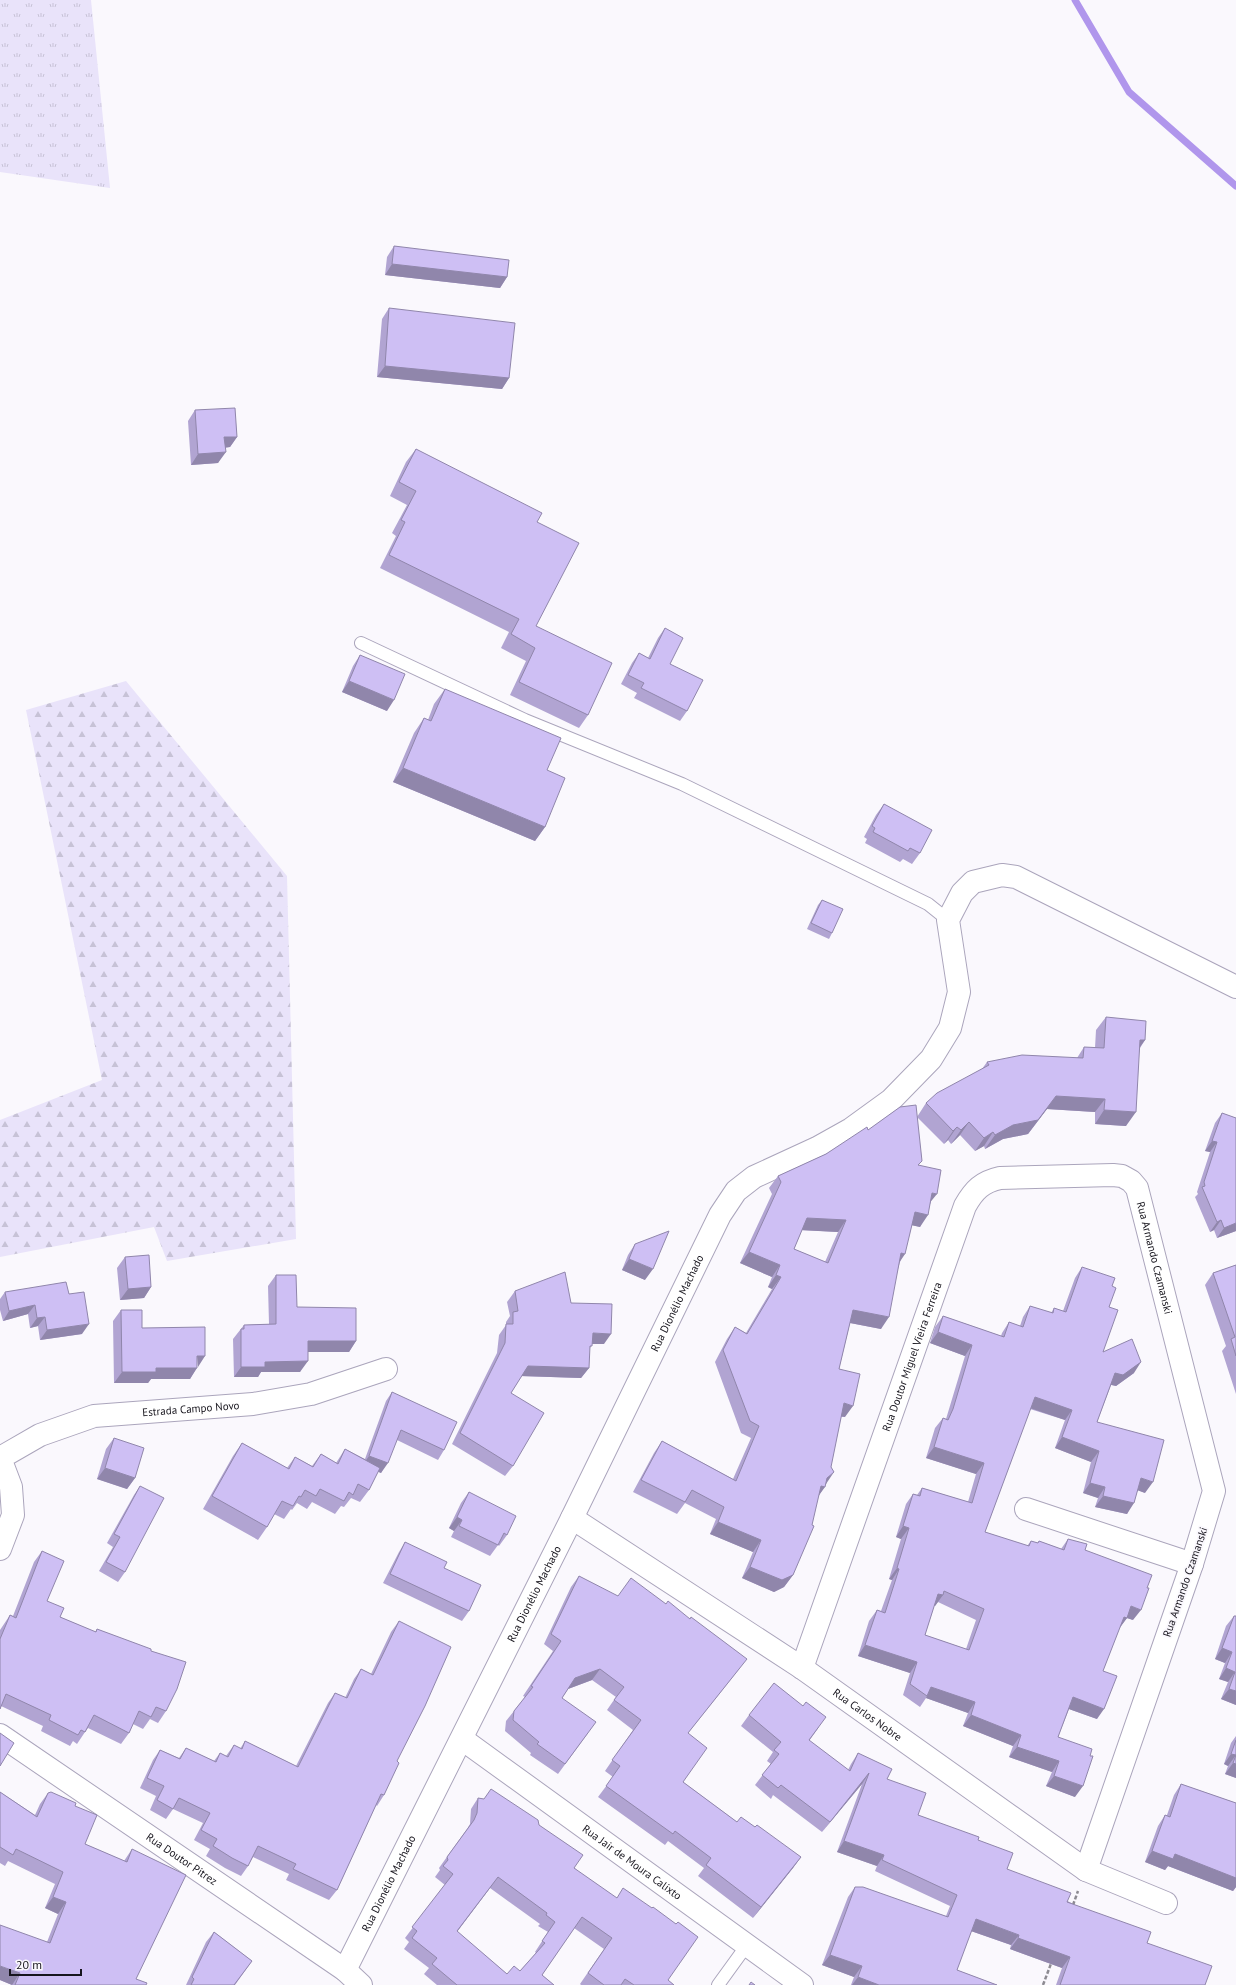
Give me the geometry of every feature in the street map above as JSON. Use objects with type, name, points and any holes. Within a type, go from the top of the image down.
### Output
[{"type":"street","points":[[948,920],[962,893],[973,882],[986,877],[1002,875],[1016,877],[1236,987]]},
{"type":"street","name":"Rua Dionélio Machado","points":[[345,1970],[572,1518],[720,1215],[736,1191],[754,1177],[817,1148],[851,1130],[891,1100],[931,1059],[950,1028],[959,992],[948,920]]},
{"type":"street","name":"Rua Doutor Miguel Vieira Ferreira","points":[[802,1668],[965,1206],[972,1194],[979,1186],[989,1180],[1000,1178],[1103,1174],[1122,1176]]},
{"type":"street","name":"Rua Armando Czamanski","points":[[1086,1870],[1192,1564],[1214,1491],[1137,1188],[1131,1181],[1122,1176]]},
{"type":"street","name":"Estrada Campo Novo","points":[[0,1458],[40,1435],[94,1416],[253,1404],[311,1394],[386,1369]]},
{"type":"street","points":[[0,1458],[11,1487],[13,1514],[0,1550]]},
{"type":"street","points":[[1026,1509],[1192,1564]]},
{"type":"street","name":"Rua Carlos Nobre","points":[[572,1518],[802,1668],[1086,1870],[1166,1903]]},
{"type":"street","name":"Rua Doutor Pitrez","points":[[0,1735],[345,1970],[361,1985]]},
{"type":"street","name":"Rua Jair de Moura Calixto","points":[[462,1739],[802,1985]]},
{"type":"lane","points":[[361,643],[525,720],[682,784],[928,904],[948,920]]},
{"type":"lane","points":[[718,1985],[747,1945]]},
{"type":"path","points":[[1073,1906],[1086,1870]]},
{"type":"path","points":[[1043,1985],[1054,1956]]},
{"type":"green space","points":[[0,0],[91,0],[110,188],[0,172]]},
{"type":"green space","points":[[126,681],[287,876],[296,1239],[167,1261],[154,1227],[0,1257],[0,1120],[102,1080],[26,710]]},
{"type":"building","points":[[394,246],[509,260],[507,277],[392,264]]},
{"type":"building","points":[[389,308],[515,323],[509,378],[385,366]]},
{"type":"building","points":[[235,408],[237,437],[224,437],[226,452],[198,454],[195,410]]},
{"type":"building","points":[[416,449],[542,513],[537,522],[579,543],[536,626],[612,663],[588,715],[519,682],[535,648],[511,634],[519,619],[389,555],[405,522],[401,520],[416,491],[399,482]]},
{"type":"building","points":[[665,628],[683,638],[670,664],[703,680],[687,711],[641,688],[644,683],[628,675],[639,653],[650,659]]},
{"type":"building","points":[[360,655],[405,674],[394,700],[349,681]]},
{"type":"building","points":[[445,689],[561,738],[547,770],[565,778],[545,827],[403,768],[424,718],[431,721]]},
{"type":"building","points":[[884,804],[932,830],[920,853],[910,848],[908,851],[873,832],[875,828],[872,826]]},
{"type":"building","points":[[822,900],[843,909],[832,933],[811,923]]},
{"type":"building","points":[[1106,1017],[1146,1021],[1145,1040],[1140,1040],[1136,1112],[1104,1110],[1105,1099],[1056,1096],[1038,1120],[1013,1125],[995,1135],[993,1132],[984,1138],[969,1122],[961,1130],[957,1127],[953,1131],[926,1103],[937,1093],[989,1065],[987,1062],[1022,1055],[1083,1058],[1084,1047],[1104,1048]]},
{"type":"building","points":[[916,1105],[922,1161],[918,1165],[941,1170],[937,1194],[932,1193],[928,1215],[915,1212],[905,1254],[901,1253],[889,1317],[853,1310],[839,1369],[860,1374],[853,1406],[844,1403],[831,1467],[834,1472],[827,1478],[825,1487],[821,1486],[812,1525],[814,1526],[793,1575],[782,1580],[750,1567],[761,1540],[718,1522],[724,1507],[692,1490],[685,1502],[641,1480],[662,1441],[736,1481],[759,1426],[750,1421],[723,1350],[735,1327],[747,1334],[781,1277],[776,1275],[780,1265],[749,1252],[781,1182],[778,1176],[826,1154],[867,1127],[868,1130],[900,1107]],"holes":[[[807,1218],[846,1220],[828,1263],[794,1249]]]},
{"type":"building","points":[[1222,1113],[1236,1118],[1236,1223],[1224,1228],[1221,1220],[1217,1222],[1202,1187],[1205,1186],[1204,1182],[1217,1142],[1212,1141]]},
{"type":"building","points":[[669,1231],[653,1269],[629,1259],[635,1244]]},
{"type":"building","points":[[149,1255],[151,1287],[128,1289],[125,1257]]},
{"type":"building","points":[[1236,1265],[1236,1356],[1231,1339],[1235,1337],[1213,1273]]},
{"type":"building","points":[[1082,1267],[1115,1278],[1112,1286],[1116,1288],[1109,1307],[1118,1310],[1103,1352],[1132,1339],[1141,1362],[1123,1375],[1115,1373],[1097,1422],[1164,1440],[1153,1482],[1141,1478],[1134,1503],[1103,1496],[1105,1487],[1090,1483],[1099,1451],[1062,1437],[1072,1410],[1035,1397],[985,1532],[1029,1546],[1031,1541],[1038,1543],[1039,1541],[1064,1550],[1068,1539],[1087,1544],[1085,1550],[1152,1575],[1141,1610],[1131,1606],[1127,1618],[1124,1617],[1103,1671],[1117,1676],[1104,1709],[1073,1697],[1058,1737],[1092,1749],[1090,1756],[1093,1756],[1083,1786],[1054,1776],[1059,1761],[1017,1747],[1021,1735],[971,1715],[975,1702],[931,1687],[927,1696],[910,1684],[917,1662],[865,1645],[877,1610],[885,1613],[899,1569],[897,1568],[909,1528],[903,1526],[913,1494],[920,1496],[922,1488],[972,1503],[984,1463],[934,1447],[943,1418],[948,1420],[953,1409],[972,1345],[938,1332],[943,1316],[1004,1337],[1009,1322],[1023,1327],[1030,1306],[1053,1313],[1054,1308],[1066,1312]],"holes":[[[944,1591],[984,1609],[969,1650],[925,1635],[938,1594],[943,1595]]]},
{"type":"building","points":[[565,1272],[571,1303],[612,1304],[611,1334],[593,1333],[592,1346],[590,1346],[589,1368],[528,1366],[511,1393],[544,1413],[513,1466],[460,1433],[505,1343],[506,1324],[513,1324],[513,1312],[518,1311],[515,1291]]},
{"type":"building","points":[[276,1275],[296,1275],[297,1307],[356,1308],[356,1341],[308,1341],[308,1361],[265,1362],[265,1367],[241,1367],[241,1329],[244,1329],[244,1325],[276,1324]]},
{"type":"building","points":[[66,1282],[69,1294],[84,1292],[89,1324],[47,1330],[45,1317],[37,1318],[35,1305],[9,1311],[5,1292]]},
{"type":"building","points":[[121,1310],[142,1310],[142,1328],[205,1327],[205,1356],[197,1356],[197,1368],[156,1368],[156,1372],[122,1372]]},
{"type":"building","points":[[392,1392],[457,1422],[444,1450],[401,1430],[388,1463],[369,1456]]},
{"type":"building","points":[[114,1438],[144,1448],[135,1478],[105,1468]]},
{"type":"building","points":[[242,1443],[289,1469],[295,1457],[313,1467],[321,1454],[338,1464],[345,1449],[380,1468],[369,1490],[358,1484],[353,1495],[349,1492],[344,1501],[320,1489],[316,1496],[305,1490],[293,1506],[282,1501],[267,1527],[212,1496]]},
{"type":"building","points":[[140,1486],[164,1498],[125,1572],[106,1562],[120,1537],[114,1534]]},
{"type":"building","points":[[469,1492],[516,1516],[507,1535],[504,1533],[498,1545],[459,1526],[462,1520],[457,1517]]},
{"type":"building","points":[[405,1542],[447,1562],[444,1568],[481,1585],[469,1611],[390,1574]]},
{"type":"building","points":[[42,1551],[64,1561],[47,1601],[64,1608],[60,1617],[96,1632],[97,1629],[151,1649],[151,1651],[186,1662],[177,1689],[166,1711],[156,1707],[151,1717],[139,1711],[129,1733],[94,1715],[85,1732],[81,1730],[78,1735],[49,1720],[51,1715],[6,1694],[0,1709],[0,1639],[10,1615],[16,1618]]},
{"type":"building","points":[[579,1576],[618,1596],[631,1578],[666,1604],[668,1601],[690,1619],[691,1617],[747,1659],[688,1733],[707,1748],[683,1782],[737,1822],[741,1817],[755,1827],[757,1825],[801,1857],[761,1907],[706,1865],[711,1858],[675,1831],[673,1834],[606,1786],[620,1766],[612,1760],[641,1720],[614,1700],[624,1687],[600,1669],[575,1678],[562,1698],[596,1722],[565,1764],[537,1744],[539,1742],[513,1720],[514,1711],[533,1687],[531,1686],[561,1641],[551,1634]]},
{"type":"building","points":[[1234,1616],[1236,1616],[1236,1691],[1229,1689],[1235,1672],[1226,1668],[1232,1652],[1222,1648]]},
{"type":"building","points":[[399,1621],[451,1647],[425,1706],[397,1761],[399,1763],[384,1795],[381,1794],[337,1890],[293,1869],[296,1864],[258,1846],[248,1866],[232,1858],[213,1846],[217,1839],[201,1830],[210,1813],[179,1798],[173,1809],[157,1800],[164,1786],[147,1778],[160,1750],[180,1759],[186,1748],[216,1762],[220,1753],[228,1757],[234,1745],[242,1749],[245,1741],[298,1767],[335,1693],[347,1698],[361,1669],[373,1675]]},
{"type":"building","points":[[774,1683],[803,1706],[806,1702],[826,1717],[809,1740],[850,1771],[858,1753],[892,1769],[887,1779],[926,1793],[918,1815],[979,1837],[978,1840],[1013,1853],[1007,1869],[1071,1893],[1067,1902],[1151,1932],[1147,1943],[1212,1966],[1205,1985],[1060,1985],[1070,1957],[1018,1938],[1019,1935],[976,1919],[957,1970],[997,1985],[879,1985],[858,1977],[862,1966],[830,1955],[855,1887],[863,1887],[948,1917],[957,1895],[882,1860],[884,1855],[844,1841],[869,1773],[830,1822],[781,1785],[778,1788],[762,1775],[779,1754],[774,1750],[781,1742],[749,1715]]},
{"type":"building","points":[[0,1733],[14,1743],[0,1766]]},
{"type":"building","points":[[1236,1740],[1236,1755],[1231,1754]]},
{"type":"building","points":[[1236,1755],[1236,1764],[1233,1763]]},
{"type":"building","points":[[1181,1784],[1236,1803],[1236,1878],[1175,1854],[1173,1859],[1152,1851],[1165,1815],[1170,1817]]},
{"type":"building","points":[[491,1789],[538,1820],[539,1825],[583,1855],[574,1868],[617,1898],[623,1888],[676,1924],[678,1922],[698,1937],[668,1980],[674,1985],[634,1985],[625,1979],[621,1985],[604,1985],[588,1973],[612,1938],[582,1917],[542,1975],[554,1985],[457,1985],[432,1964],[437,1958],[412,1938],[417,1931],[412,1927],[453,1874],[443,1866],[448,1860],[447,1857],[474,1820],[477,1813],[478,1798],[484,1799]],"holes":[[[498,1877],[547,1913],[546,1915],[555,1922],[542,1941],[545,1943],[520,1971],[514,1966],[507,1974],[457,1931]]]},
{"type":"building","points":[[0,1792],[37,1817],[48,1793],[51,1792],[76,1803],[75,1806],[97,1815],[85,1844],[127,1862],[132,1849],[186,1875],[136,1979],[147,1983],[146,1985],[15,1985],[20,1973],[0,1966],[0,1925],[50,1943],[66,1902],[53,1897],[63,1872],[16,1849],[13,1855],[0,1847]]},
{"type":"building","points":[[214,1932],[252,1961],[234,1985],[191,1985],[194,1979],[192,1977]]},
{"type":"waterway","points":[[1075,0],[1129,92],[1236,186]]}]
